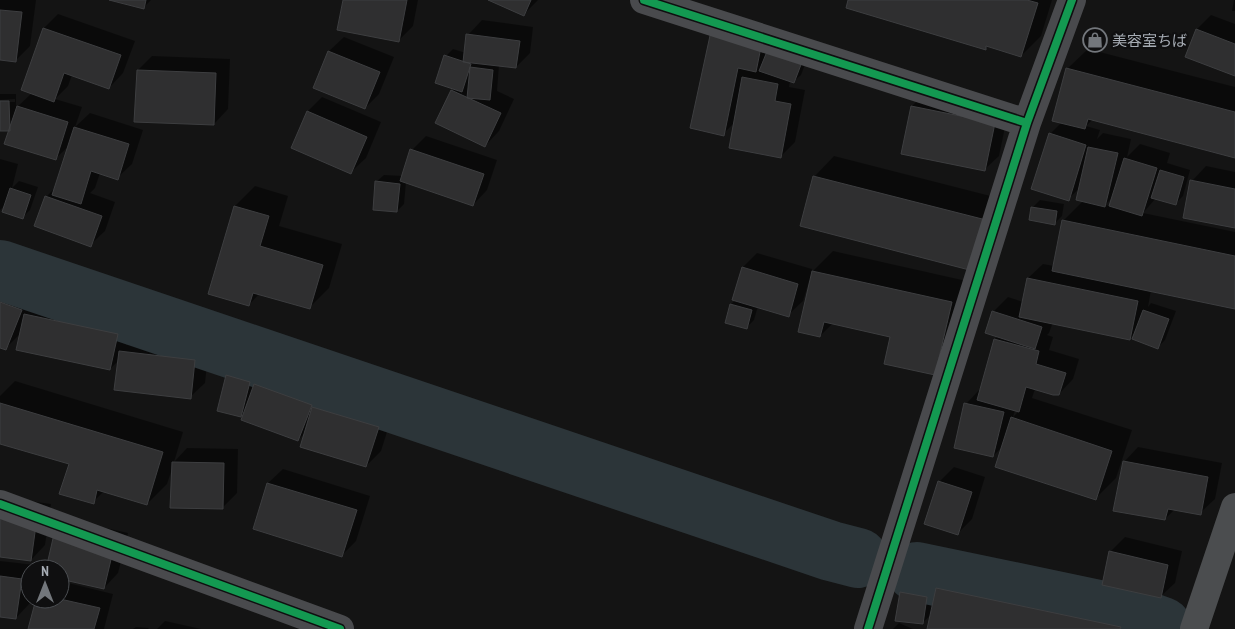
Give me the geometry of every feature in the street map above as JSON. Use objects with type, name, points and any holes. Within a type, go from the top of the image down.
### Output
[{"type":"main road","points":[[1194,629],[1235,507]]},
{"type":"street","points":[[644,0],[1026,123]]},
{"type":"street","points":[[868,629],[1026,123],[1072,0]]},
{"type":"street","points":[[0,504],[340,629]]},
{"type":"building","points":[[109,0],[146,0],[144,9]]},
{"type":"building","points":[[343,0],[407,0],[399,42],[337,30]]},
{"type":"building","points":[[488,0],[531,0],[524,16]]},
{"type":"building","points":[[848,0],[1027,0],[1038,3],[1021,57],[986,46],[986,50],[846,8]]},
{"type":"building","points":[[0,10],[22,12],[16,62],[0,60]]},
{"type":"building","points":[[43,28],[121,55],[109,89],[64,73],[54,102],[21,90]]},
{"type":"building","points":[[1196,29],[1235,44],[1235,76],[1185,57]]},
{"type":"building","points":[[711,31],[762,42],[756,72],[738,68],[724,136],[690,128]]},
{"type":"building","points":[[466,34],[520,41],[516,68],[463,62]]},
{"type":"building","points":[[768,49],[802,62],[794,83],[759,71]]},
{"type":"building","points":[[328,51],[380,72],[365,109],[313,88]]},
{"type":"building","points":[[444,55],[471,64],[462,92],[435,83]]},
{"type":"building","points":[[470,67],[493,70],[490,100],[467,98]]},
{"type":"building","points":[[1066,68],[1235,112],[1235,158],[1088,119],[1085,129],[1052,121]]},
{"type":"building","points":[[137,70],[216,73],[214,125],[134,122]]},
{"type":"building","points":[[742,77],[778,84],[775,101],[791,104],[781,158],[729,148]]},
{"type":"building","points":[[451,90],[501,113],[485,147],[435,123]]},
{"type":"building","points":[[0,101],[9,101],[10,131],[0,131]]},
{"type":"building","points":[[17,106],[68,122],[56,160],[4,144]]},
{"type":"building","points":[[911,106],[995,123],[985,171],[901,154]]},
{"type":"building","points":[[307,111],[367,137],[351,174],[291,148]]},
{"type":"building","points":[[74,127],[129,144],[118,180],[91,171],[81,204],[52,195]]},
{"type":"building","points":[[1049,133],[1086,145],[1069,201],[1031,189]]},
{"type":"building","points":[[1088,147],[1118,153],[1105,207],[1076,200]]},
{"type":"building","points":[[410,149],[484,174],[473,206],[400,181]]},
{"type":"building","points":[[1124,158],[1157,168],[1142,216],[1109,206]]},
{"type":"building","points":[[1160,170],[1184,177],[1176,205],[1151,198]]},
{"type":"building","points":[[813,176],[994,222],[981,273],[800,226]]},
{"type":"building","points":[[1190,180],[1235,189],[1235,228],[1183,218]]},
{"type":"building","points":[[375,181],[400,184],[397,212],[373,210]]},
{"type":"building","points":[[10,188],[31,195],[23,219],[2,212]]},
{"type":"building","points":[[45,196],[102,216],[91,247],[34,226]]},
{"type":"building","points":[[234,206],[269,216],[260,246],[323,265],[310,309],[253,293],[249,306],[208,294]]},
{"type":"building","points":[[1031,207],[1057,211],[1055,225],[1029,220]]},
{"type":"building","points":[[1062,220],[1235,256],[1235,309],[1052,271]]},
{"type":"building","points":[[742,267],[798,284],[789,317],[732,300]]},
{"type":"building","points":[[812,271],[952,302],[935,375],[884,364],[890,337],[824,322],[820,337],[798,332]]},
{"type":"building","points":[[1027,278],[1138,301],[1130,340],[1019,317]]},
{"type":"building","points":[[0,302],[22,310],[6,350],[0,348]]},
{"type":"building","points":[[730,304],[752,310],[747,329],[725,323]]},
{"type":"building","points":[[1143,310],[1169,319],[1158,349],[1132,339]]},
{"type":"building","points":[[992,311],[1042,327],[1035,349],[985,333]]},
{"type":"building","points":[[24,314],[118,334],[110,370],[16,350]]},
{"type":"building","points":[[994,339],[1039,351],[1036,364],[1066,373],[1059,395],[1026,387],[1019,412],[977,400]]},
{"type":"building","points":[[119,351],[195,360],[191,399],[114,390]]},
{"type":"building","points":[[226,375],[250,382],[241,417],[217,411]]},
{"type":"building","points":[[254,384],[312,405],[298,441],[241,420]]},
{"type":"building","points":[[0,403],[163,452],[147,505],[97,490],[94,504],[59,494],[69,464],[0,444]]},
{"type":"building","points":[[964,403],[1004,412],[993,457],[954,448]]},
{"type":"building","points":[[312,407],[379,427],[366,467],[300,447]]},
{"type":"building","points":[[1011,417],[1112,451],[1096,500],[995,467]]},
{"type":"building","points":[[1123,461],[1208,477],[1201,515],[1168,509],[1165,520],[1113,511]]},
{"type":"building","points":[[172,462],[224,463],[223,509],[170,508]]},
{"type":"building","points":[[938,481],[972,492],[958,535],[924,524]]},
{"type":"building","points":[[267,483],[357,510],[342,557],[253,529]]},
{"type":"building","points":[[0,513],[37,518],[31,559],[0,557]]},
{"type":"building","points":[[54,534],[114,547],[104,589],[70,581],[70,559],[48,559]]},
{"type":"building","points":[[1109,551],[1168,565],[1161,598],[1102,585]]},
{"type":"building","points":[[0,576],[20,579],[16,619],[0,617]]},
{"type":"building","points":[[936,588],[1121,627],[1120,629],[927,629]]},
{"type":"building","points":[[900,592],[927,597],[923,624],[895,621]]},
{"type":"building","points":[[70,601],[100,608],[94,629],[28,629],[33,609],[70,609]]},
{"type":"waterway","points":[[0,270],[831,551],[858,558]]},
{"type":"waterway","points":[[917,572],[1137,618],[1162,627]]},
{"type":"cycle path","points":[[644,0],[1027,123]]},
{"type":"cycle path","points":[[868,629],[1027,123],[1072,0]]},
{"type":"cycle path","points":[[0,504],[340,629]]},
{"type":"place","name":"美容室ちば","points":[[1095,40]]}]
